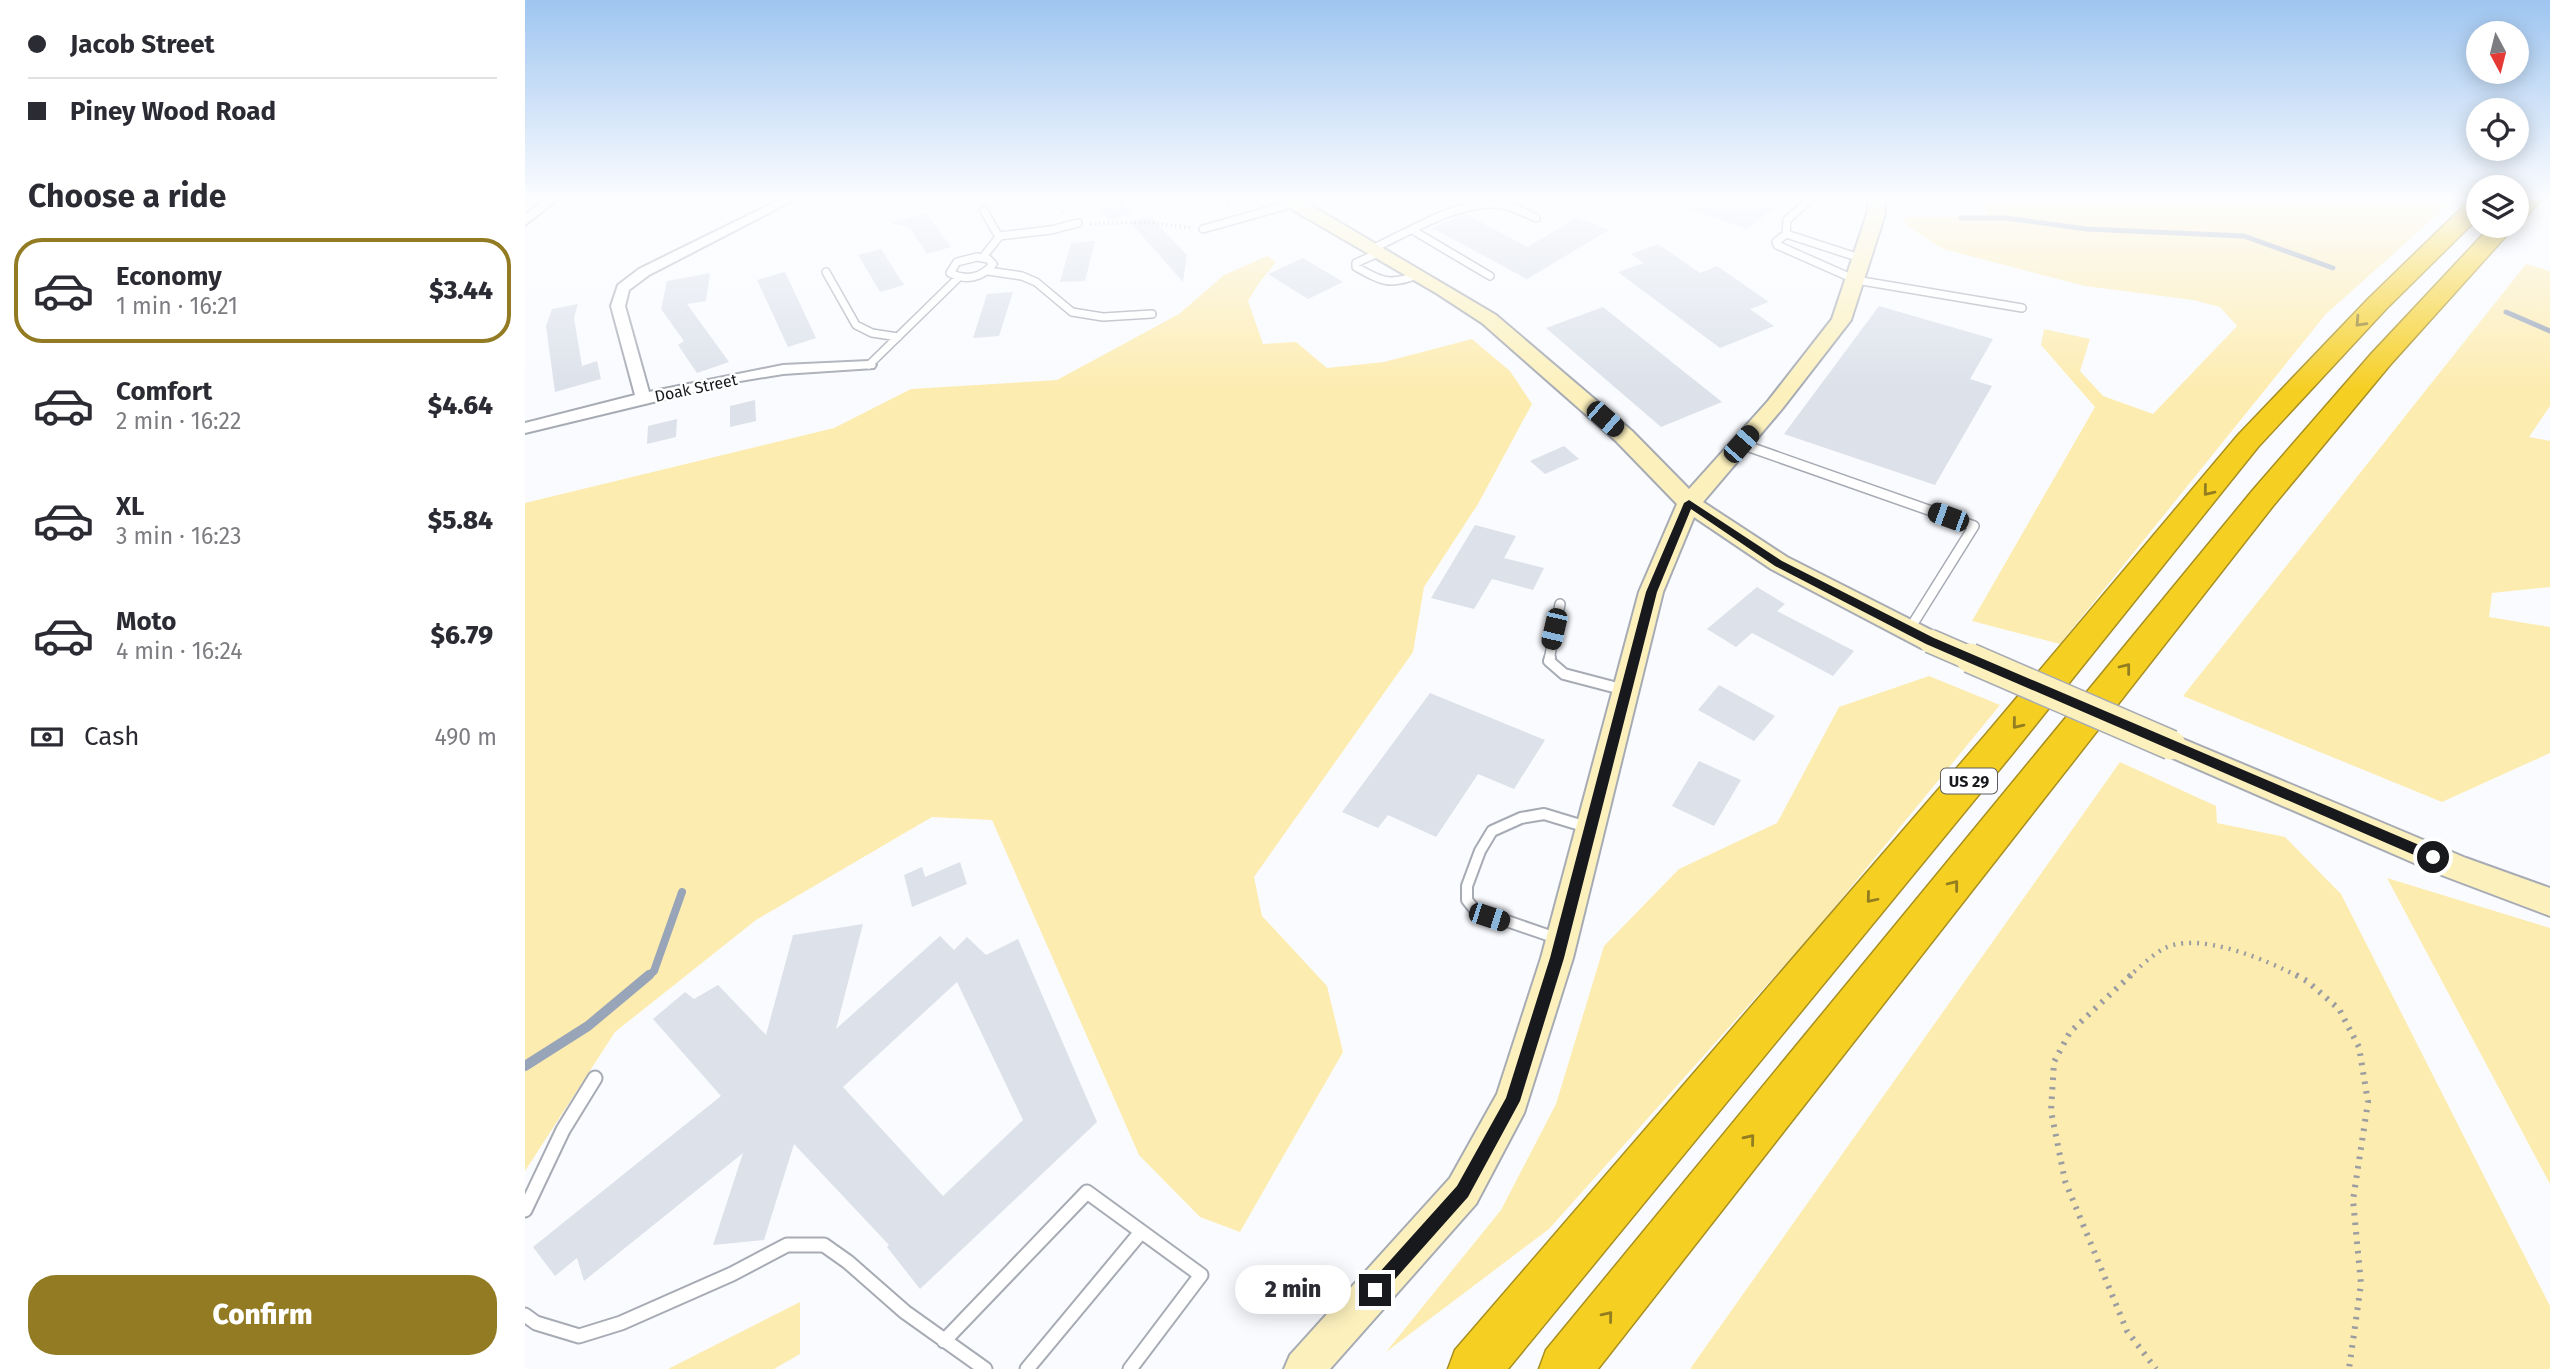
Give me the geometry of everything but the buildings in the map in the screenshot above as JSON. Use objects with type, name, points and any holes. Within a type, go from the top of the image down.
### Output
[{"type":"highway","name":"US 29","points":[[1475,1369],[1973,776],[2248,441],[2419,263]]},
{"type":"highway","name":"US 29","points":[[1565,1369],[2206,568],[2349,396],[2468,263]]},
{"type":"street","points":[[644,399],[618,306],[623,288],[662,263]]},
{"type":"street","points":[[1396,263],[1489,320],[1624,436],[1689,503],[1779,563],[1920,636],[2455,867],[2550,902]]},
{"type":"street","points":[[1304,1369],[1463,1191],[1512,1101],[1562,939],[1651,592],[1689,503],[1741,444],[1841,320],[1862,263]]},
{"type":"street","name":"Doak Street","points":[[525,428],[783,369],[829,364],[869,365]]},
{"type":"lane","points":[[958,263],[952,266],[950,273],[958,278],[971,278],[988,271],[1023,276],[1036,282],[1072,313],[1103,317],[1152,314]]},
{"type":"lane","points":[[988,271],[991,263]]},
{"type":"lane","points":[[1468,263],[1490,276]]},
{"type":"lane","points":[[1817,263],[1856,280],[2022,307]]},
{"type":"lane","points":[[826,272],[856,326],[872,333],[898,337]]},
{"type":"lane","points":[[869,365],[958,278]]},
{"type":"lane","points":[[1741,444],[1974,526],[1920,636]]},
{"type":"lane","points":[[1560,604],[1549,662],[1564,674],[1626,690]]},
{"type":"lane","points":[[1562,939],[1475,910],[1467,900],[1467,886],[1492,831],[1521,818],[1544,814],[1590,829]]},
{"type":"lane","points":[[525,1210],[563,1130],[595,1078]]},
{"type":"lane","points":[[944,1340],[1087,1192],[1201,1275],[1130,1369]]},
{"type":"lane","points":[[1027,1369],[1141,1232]]},
{"type":"lane","points":[[525,1315],[536,1324],[579,1336],[621,1323],[732,1274],[787,1245],[824,1245],[848,1262],[905,1312],[985,1369]]},
{"type":"path","points":[[2156,1369],[2127,1331],[2065,1181],[2051,1111],[2054,1062],[2070,1032],[2118,985],[2164,948],[2194,942],[2266,959],[2307,981],[2339,1009],[2358,1047],[2368,1102],[2353,1200],[2361,1284],[2349,1369]]},
{"type":"shaded area","points":[[1251,263],[1275,263],[1248,301],[1263,344],[1296,342],[1327,368],[1384,362],[1472,339],[1510,371],[1532,404],[1478,504],[1424,587],[1413,652],[1254,877],[1262,916],[1327,986],[1343,1052],[1240,1232],[1200,1217],[1139,1155],[992,820],[932,817],[756,920],[615,1032],[525,1171],[525,503],[834,428],[911,389],[1057,380],[1179,314],[1224,275]]},
{"type":"shaded area","points":[[1996,263],[2383,263],[2326,314],[2060,644],[1972,621],[2095,407],[2041,345],[2044,329],[2090,339],[2080,371],[2103,396],[2153,414],[2237,326],[2220,307],[2193,300],[2085,286]]},
{"type":"shaded area","points":[[2526,264],[2550,271],[2550,406],[2529,437],[2550,441],[2550,587],[2492,593],[2489,617],[2550,627],[2550,753],[2442,802],[2183,696]]},
{"type":"shaded area","points":[[1929,676],[2000,705],[1815,931],[1549,1229],[1386,1352],[1501,1210],[1556,1104],[1604,946],[1679,869],[1777,823],[1839,707]]},
{"type":"shaded area","points":[[2120,762],[2216,806],[2217,823],[2285,837],[2341,894],[2550,1306],[2550,1369],[1690,1369]]},
{"type":"shaded area","points":[[2387,878],[2550,928],[2550,1184]]},
{"type":"shaded area","points":[[800,1302],[800,1354],[774,1369],[668,1369]]},
{"type":"waterway","points":[[2319,263],[2333,268]]},
{"type":"waterway","points":[[2506,312],[2550,331]]},
{"type":"waterway","points":[[647,977],[654,971],[682,892]]},
{"type":"waterway","points":[[525,1066],[588,1026],[649,975]]},
{"type":"route","points":[[1375,1290],[1463,1191],[1512,1101],[1557,958],[1651,592],[1689,503],[1779,563],[1930,641],[2433,857]]}]
